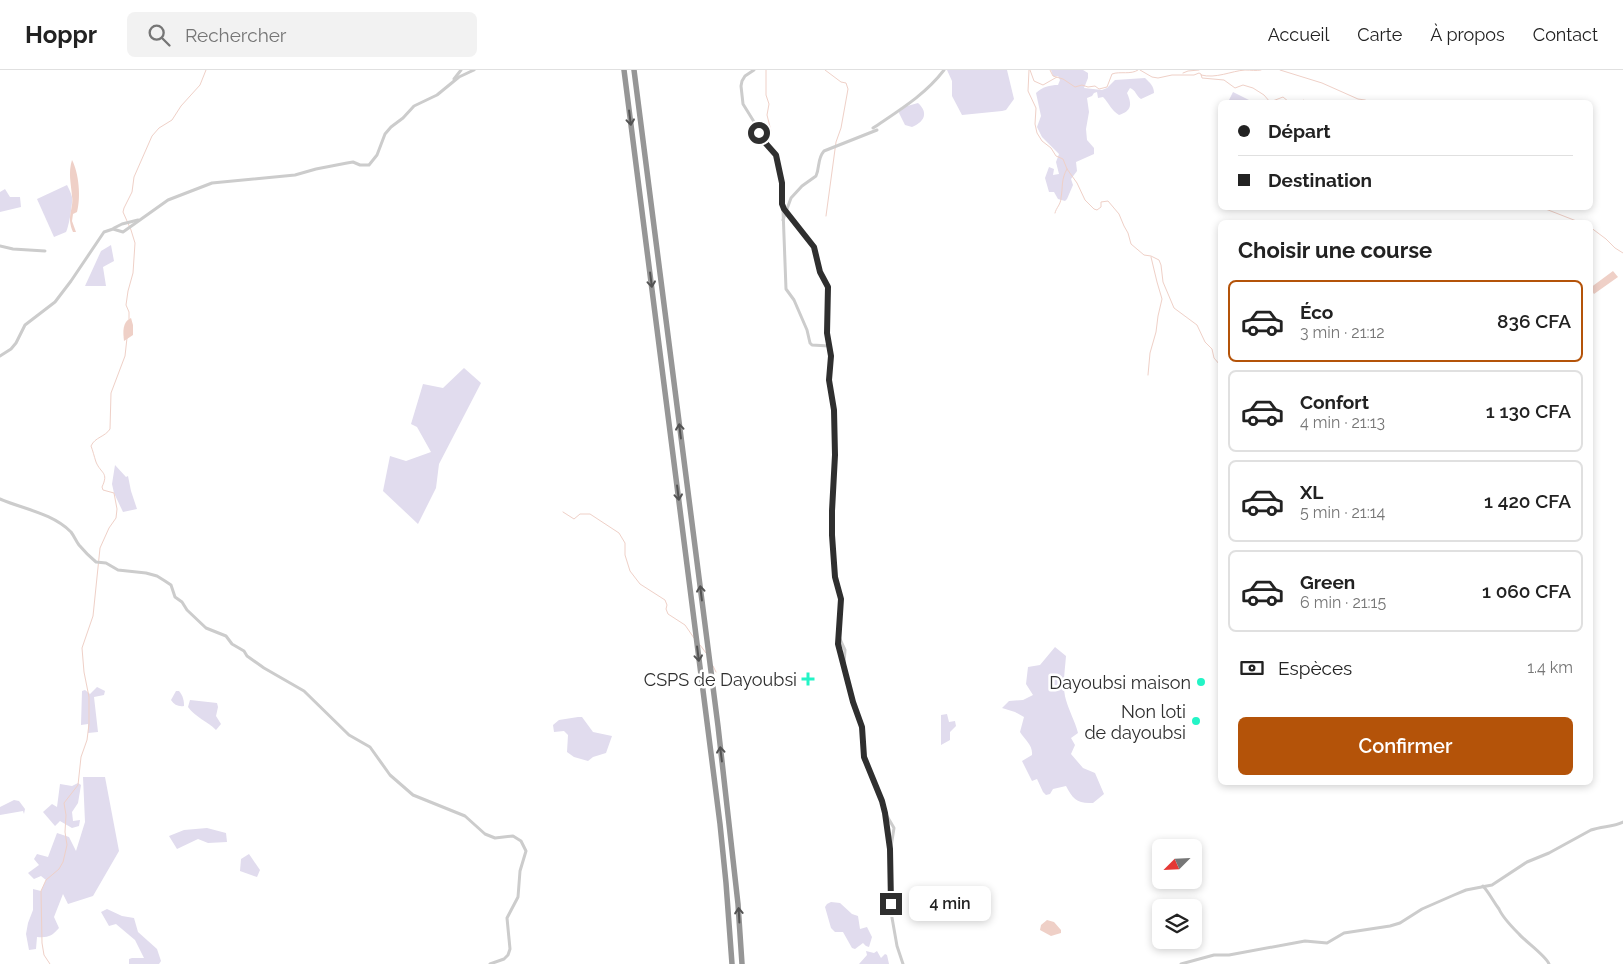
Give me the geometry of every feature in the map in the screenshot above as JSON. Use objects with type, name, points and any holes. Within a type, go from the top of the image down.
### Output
[{"type":"highway","points":[[624,70],[718,814],[727,891],[732,964]]},
{"type":"highway","points":[[634,70],[718,726],[738,904],[742,964]]},
{"type":"street","points":[[112,229],[123,232],[168,200],[212,183],[295,176],[316,168],[353,162],[360,165],[370,165],[391,126],[403,118],[414,106],[437,95],[462,70]]},
{"type":"street","points":[[452,82],[474,70]]},
{"type":"street","points":[[754,70],[745,76],[742,81],[743,104],[756,125],[761,138],[776,155],[782,183],[786,289],[794,300],[807,330],[810,343],[812,345],[828,346]]},
{"type":"street","points":[[873,128],[918,96],[944,70]]},
{"type":"street","points":[[783,221],[791,198],[802,186],[816,176],[818,162],[824,151],[877,130]]},
{"type":"street","points":[[782,205],[814,247],[820,272],[828,287],[828,346],[831,356],[829,380],[834,410],[835,455],[832,535],[835,577],[841,599],[838,635],[845,650],[844,668],[862,727],[864,757],[885,813],[894,828],[890,849],[891,912],[897,946],[903,964]]},
{"type":"street","points":[[0,356],[11,349],[16,343],[25,325],[54,302],[104,232],[122,224],[142,220]]},
{"type":"street","points":[[0,246],[13,249],[46,251]]},
{"type":"street","points":[[0,498],[38,512],[65,527],[96,562],[106,563],[118,570],[152,574],[165,581],[171,585],[175,597],[180,599],[187,610],[206,628],[226,636],[232,644],[244,651],[247,656],[304,692],[350,736],[370,747],[390,775],[413,795],[464,816],[485,834],[495,838],[513,836],[521,841],[526,851],[520,871],[518,897],[507,918],[510,949],[504,959],[490,964]]},
{"type":"street","points":[[1181,964],[1214,955],[1230,956],[1305,941],[1326,943],[1344,933],[1400,923],[1422,909],[1466,890],[1492,885],[1527,862],[1591,830],[1598,827],[1614,826],[1623,822]]},
{"type":"street","points":[[1483,886],[1513,928],[1532,947],[1546,957],[1550,964]]},
{"type":"shaded area","points":[[947,70],[1007,70],[1014,99],[1006,110],[962,115],[952,96],[952,81]]},
{"type":"shaded area","points":[[1051,70],[1083,70],[1088,73],[1084,88],[1102,90],[1115,80],[1145,78],[1154,91],[1154,93],[1141,99],[1130,88],[1127,93],[1130,107],[1119,115],[1103,97],[1098,98],[1097,92],[1087,98],[1089,112],[1086,129],[1087,140],[1094,148],[1094,154],[1076,162],[1077,171],[1071,179],[1073,185],[1065,201],[1058,199],[1054,192],[1049,192],[1045,178],[1049,167],[1054,169],[1053,175],[1059,174],[1056,162],[1059,154],[1042,137],[1037,127],[1041,116],[1036,93],[1046,87],[1058,85],[1060,80],[1058,76],[1053,76]]},
{"type":"shaded area","points":[[1233,92],[1249,100],[1229,100]]},
{"type":"shaded area","points":[[918,103],[923,110],[924,117],[920,123],[912,127],[905,125],[899,113],[900,108]]},
{"type":"shaded area","points":[[72,160],[79,186],[77,212],[73,214],[72,221],[76,232],[73,232],[70,221],[72,201],[70,174]]},
{"type":"shaded area","points":[[67,185],[72,200],[68,225],[66,232],[54,237],[37,199]]},
{"type":"shaded area","points":[[5,189],[10,197],[20,197],[21,207],[0,212],[0,192]]},
{"type":"shaded area","points":[[111,245],[114,261],[103,267],[106,286],[85,286],[101,251]]},
{"type":"shaded area","points":[[1613,271],[1618,277],[1594,294],[1593,286]]},
{"type":"shaded area","points":[[131,318],[133,335],[124,341],[123,331],[126,322]]},
{"type":"shaded area","points":[[464,368],[481,383],[439,464],[436,488],[418,524],[383,491],[390,456],[406,461],[431,452],[417,427],[411,424],[423,384],[443,388]]},
{"type":"shaded area","points":[[115,465],[126,477],[128,476],[137,509],[123,512],[112,484]]},
{"type":"shaded area","points":[[1055,647],[1066,656],[1064,690],[1078,733],[1071,738],[1075,745],[1071,754],[1083,768],[1095,773],[1104,794],[1093,803],[1083,803],[1076,800],[1066,786],[1053,789],[1050,794],[1046,795],[1037,779],[1032,781],[1022,761],[1032,755],[1030,745],[1020,732],[1024,717],[1002,708],[1009,701],[1023,700],[1033,695],[1026,684],[1028,667],[1040,665]]},
{"type":"shaded area","points":[[97,687],[105,691],[104,695],[94,697],[98,732],[88,733],[88,724],[81,725],[82,691],[85,690],[90,694]]},
{"type":"shaded area","points":[[176,691],[179,691],[184,706],[177,705],[171,700]]},
{"type":"shaded area","points":[[190,700],[217,703],[216,716],[221,724],[216,730],[188,707]]},
{"type":"shaded area","points":[[947,714],[949,722],[955,721],[956,726],[950,732],[950,740],[941,745],[941,715]]},
{"type":"shaded area","points":[[582,717],[593,732],[612,736],[606,753],[593,757],[588,761],[574,757],[567,752],[568,735],[564,731],[554,732],[553,725],[559,720]]},
{"type":"shaded area","points":[[83,777],[105,777],[119,851],[93,896],[68,904],[63,894],[54,917],[59,928],[50,936],[37,937],[36,949],[29,950],[26,934],[33,910],[33,889],[41,891],[46,880],[41,876],[34,879],[28,873],[39,865],[34,859],[37,854],[48,857],[57,833],[69,837],[76,851],[85,822]]},
{"type":"shaded area","points":[[78,783],[81,785],[78,803],[72,812],[73,821],[80,820],[79,826],[72,828],[60,821],[55,826],[43,812],[52,804],[57,807],[60,784],[72,786]]},
{"type":"shaded area","points":[[14,800],[19,801],[25,809],[24,814],[23,811],[0,815],[0,807]]},
{"type":"shaded area","points":[[207,828],[226,833],[227,842],[208,843],[198,839],[177,849],[169,836],[184,830]]},
{"type":"shaded area","points":[[249,854],[260,870],[257,877],[240,871],[241,859]]},
{"type":"shaded area","points":[[831,902],[840,903],[852,914],[858,916],[860,929],[867,927],[872,937],[869,947],[863,943],[855,949],[852,948],[843,932],[835,932],[831,928],[825,907]]},
{"type":"shaded area","points":[[107,909],[122,916],[134,918],[138,932],[157,949],[161,961],[159,964],[129,964],[129,959],[144,958],[135,940],[116,924],[109,926],[101,912]]},
{"type":"shaded area","points":[[1047,920],[1054,922],[1061,930],[1061,933],[1051,936],[1040,930],[1041,925]]},
{"type":"shaded area","points":[[866,951],[874,953],[877,951],[881,958],[885,954],[887,955],[889,964],[859,964],[867,955]]},
{"type":"waterway","points":[[129,319],[126,305],[133,273],[135,243],[123,212],[124,208],[132,192],[134,177],[152,136],[159,128],[172,120],[181,106],[200,85],[206,70]]},
{"type":"waterway","points":[[766,70],[766,95],[769,104],[767,115],[771,131]]},
{"type":"waterway","points":[[825,70],[841,82],[846,83],[848,89],[841,128],[836,142],[826,216]]},
{"type":"waterway","points":[[1029,70],[1028,91],[1036,108],[1035,124],[1037,133],[1042,141],[1051,148],[1056,156],[1063,159],[1085,200],[1097,210],[1101,207],[1101,202],[1108,201],[1119,214],[1131,244],[1144,255],[1159,260],[1163,282],[1174,308],[1197,325],[1218,363]]},
{"type":"waterway","points":[[1030,70],[1034,81],[1043,85],[1057,77]]},
{"type":"waterway","points":[[1050,70],[1053,76],[1063,79],[1075,87],[1082,85],[1088,87],[1095,86],[1099,89],[1107,87],[1112,74],[1138,70]]},
{"type":"waterway","points":[[1140,70],[1152,77],[1158,78],[1199,73],[1202,78],[1224,80],[1235,88],[1243,85],[1253,88],[1268,100]]},
{"type":"waterway","points":[[1183,73],[1199,70]]},
{"type":"waterway","points":[[1201,75],[1212,76],[1245,70],[1261,70]]},
{"type":"waterway","points":[[1280,70],[1322,83],[1358,99],[1365,100]]},
{"type":"waterway","points":[[1275,100],[1283,97],[1287,100]]},
{"type":"waterway","points":[[1055,213],[1061,200],[1063,180],[1067,169]]},
{"type":"waterway","points":[[1548,210],[1574,220]]},
{"type":"waterway","points":[[1593,229],[1623,253]]},
{"type":"waterway","points":[[1148,375],[1150,353],[1162,299],[1151,257]]},
{"type":"waterway","points":[[50,964],[44,955],[42,943],[41,891],[46,880],[59,869],[63,862],[67,845],[64,803],[78,785],[81,757],[87,740],[89,724],[89,697],[82,648],[93,616],[100,548],[116,518],[117,509],[114,493],[103,490],[104,473],[96,462],[91,446],[110,429],[111,393],[125,356],[127,338]]},
{"type":"waterway","points":[[563,512],[574,519],[580,514],[590,514],[619,533],[625,543],[625,555],[630,571],[640,584],[665,600],[668,614],[685,625],[694,638]]},
{"type":"waterway","points":[[700,645],[706,653]]},
{"type":"waterway","points":[[713,666],[716,672]]},
{"type":"place","name":"CSPS de Dayoubsi","points":[[808,679]]},
{"type":"place","name":"Dayoubsi maison","points":[[1201,682]]},
{"type":"place","name":"Non loti de dayoubsi","points":[[1196,721]]},
{"type":"route","points":[[759,133],[776,155],[782,183],[782,204],[784,209],[814,247],[820,272],[828,287],[827,333],[831,356],[829,380],[834,410],[835,455],[832,535],[835,577],[841,599],[838,644],[853,702],[862,727],[864,757],[885,813],[890,849],[891,904]]}]
